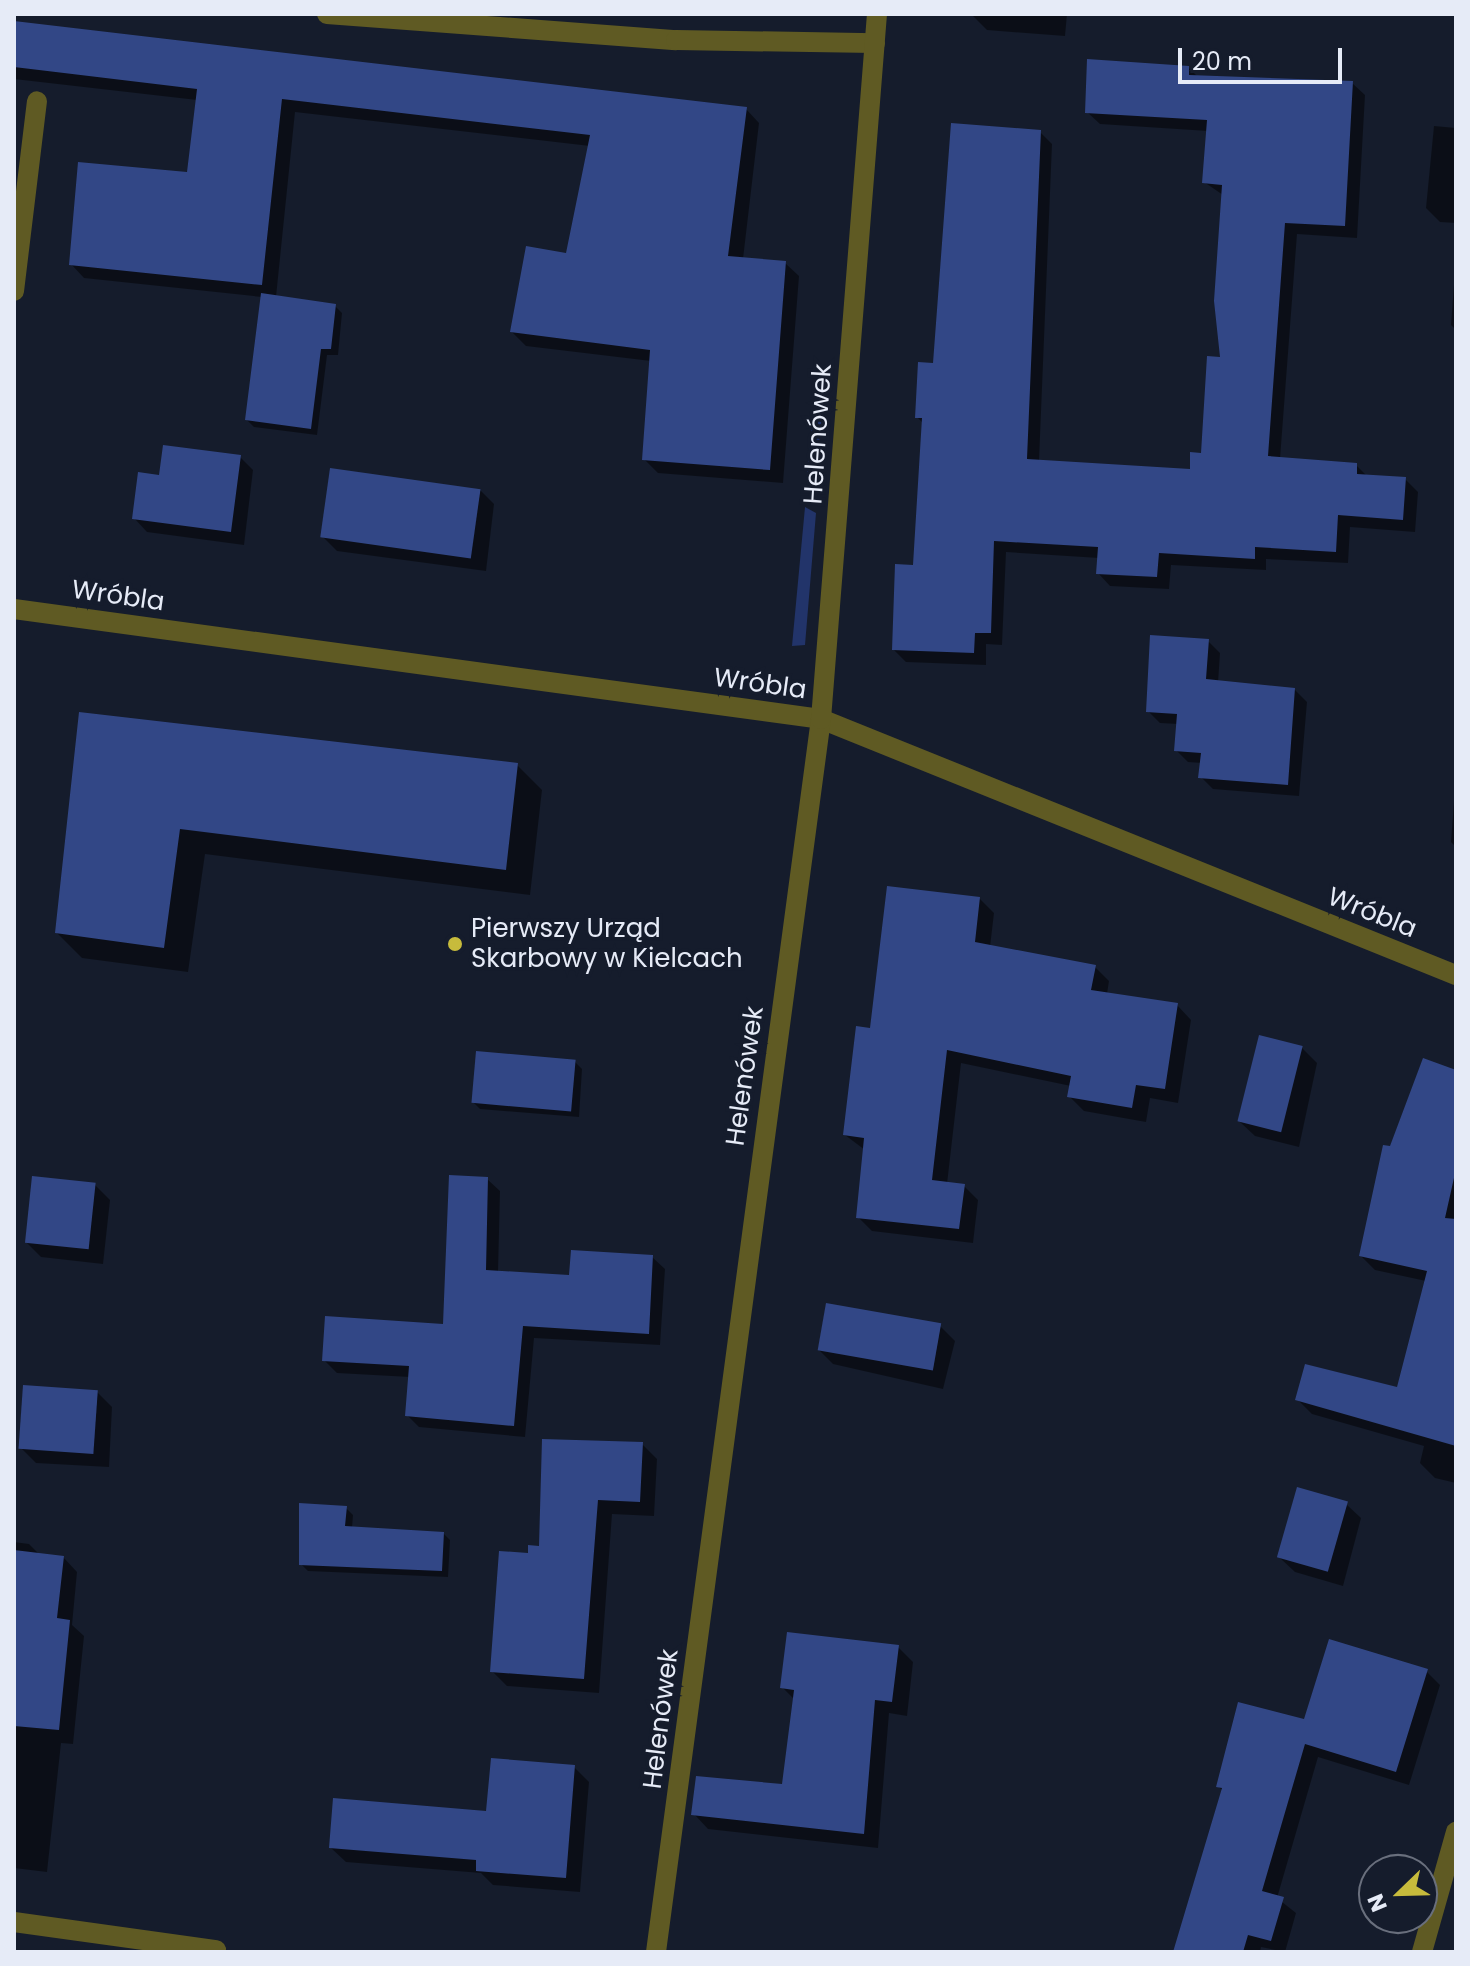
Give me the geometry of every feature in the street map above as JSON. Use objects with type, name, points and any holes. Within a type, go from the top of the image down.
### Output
[{"type":"street","points":[[327,14],[676,40],[875,43]]},
{"type":"street","name":"Helenówek","points":[[656,1952],[821,719],[877,14]]},
{"type":"street","points":[[14,291],[37,101]]},
{"type":"street","name":"Wróbla","points":[[14,609],[821,719],[1456,975]]},
{"type":"street","points":[[1422,1952],[1456,1832]]},
{"type":"street","points":[[14,1922],[216,1950]]},
{"type":"shaded area","points":[[815,396],[824,397],[815,479],[806,479]]},
{"type":"shaded area","points":[[805,507],[816,513],[805,645],[792,646]]},
{"type":"building","points":[[14,21],[747,107],[728,256],[786,261],[770,470],[642,460],[650,350],[510,332],[526,246],[566,253],[590,135],[282,99],[262,285],[69,265],[78,162],[187,172],[197,89],[14,67]]},
{"type":"building","points":[[1087,59],[1189,66],[1189,75],[1353,81],[1345,226],[1285,223],[1268,456],[1357,463],[1357,474],[1406,477],[1403,520],[1338,515],[1336,552],[1255,547],[1255,559],[1159,553],[1157,577],[1096,574],[1098,547],[994,541],[991,633],[975,633],[974,653],[892,650],[895,564],[913,565],[922,418],[915,418],[918,362],[933,363],[951,123],[1041,130],[1027,459],[1190,469],[1190,452],[1201,453],[1207,356],[1220,357],[1214,301],[1222,185],[1202,183],[1207,120],[1085,113]]},
{"type":"building","points":[[261,293],[336,304],[331,349],[321,349],[311,429],[245,420]]},
{"type":"building","points":[[163,445],[241,455],[231,532],[132,519],[138,472],[159,475]]},
{"type":"building","points":[[330,468],[481,489],[471,558],[320,537]]},
{"type":"building","points":[[1150,635],[1209,639],[1206,679],[1295,688],[1288,785],[1198,778],[1201,753],[1174,751],[1177,714],[1146,712]]},
{"type":"building","points":[[79,712],[518,763],[506,870],[180,829],[164,948],[55,933]]},
{"type":"building","points":[[887,886],[980,897],[975,942],[1096,965],[1091,990],[1178,1003],[1165,1089],[1136,1085],[1132,1108],[1067,1097],[1071,1076],[947,1050],[932,1180],[965,1184],[959,1229],[856,1218],[864,1138],[843,1135],[856,1026],[870,1028]]},
{"type":"building","points":[[1259,1035],[1303,1046],[1281,1132],[1237,1121]]},
{"type":"building","points":[[476,1051],[576,1060],[571,1112],[471,1103]]},
{"type":"building","points":[[1423,1058],[1456,1070],[1456,1169],[1445,1218],[1456,1219],[1456,1446],[1295,1400],[1305,1364],[1397,1387],[1427,1271],[1359,1256],[1383,1145],[1390,1146]]},
{"type":"building","points":[[449,1175],[488,1177],[486,1270],[569,1275],[571,1250],[653,1255],[649,1334],[523,1326],[514,1426],[405,1416],[409,1366],[322,1361],[325,1316],[443,1324]]},
{"type":"building","points":[[32,1176],[96,1183],[89,1249],[25,1243]]},
{"type":"building","points":[[826,1303],[941,1323],[933,1371],[818,1350]]},
{"type":"building","points":[[23,1385],[98,1390],[93,1454],[19,1449]]},
{"type":"building","points":[[542,1439],[643,1442],[640,1502],[598,1500],[584,1679],[490,1672],[499,1551],[528,1553],[528,1545],[539,1546]]},
{"type":"building","points":[[1297,1487],[1348,1502],[1328,1572],[1277,1557]]},
{"type":"building","points":[[299,1503],[347,1506],[345,1526],[444,1532],[442,1571],[299,1565]]},
{"type":"building","points":[[14,1550],[64,1556],[57,1618],[70,1620],[59,1730],[14,1726]]},
{"type":"building","points":[[787,1632],[899,1645],[892,1702],[875,1700],[864,1834],[691,1815],[696,1776],[782,1784],[794,1690],[780,1688]]},
{"type":"building","points":[[1329,1639],[1428,1669],[1396,1772],[1305,1744],[1262,1891],[1284,1897],[1271,1941],[1248,1935],[1243,1952],[1173,1952],[1222,1788],[1216,1787],[1238,1702],[1304,1719]]},
{"type":"building","points":[[491,1758],[575,1765],[566,1878],[476,1871],[476,1860],[329,1848],[333,1798],[486,1811]]},
{"type":"place","name":"Pierwszy Urząd Skarbowy w Kielcach","points":[[455,944]]}]
